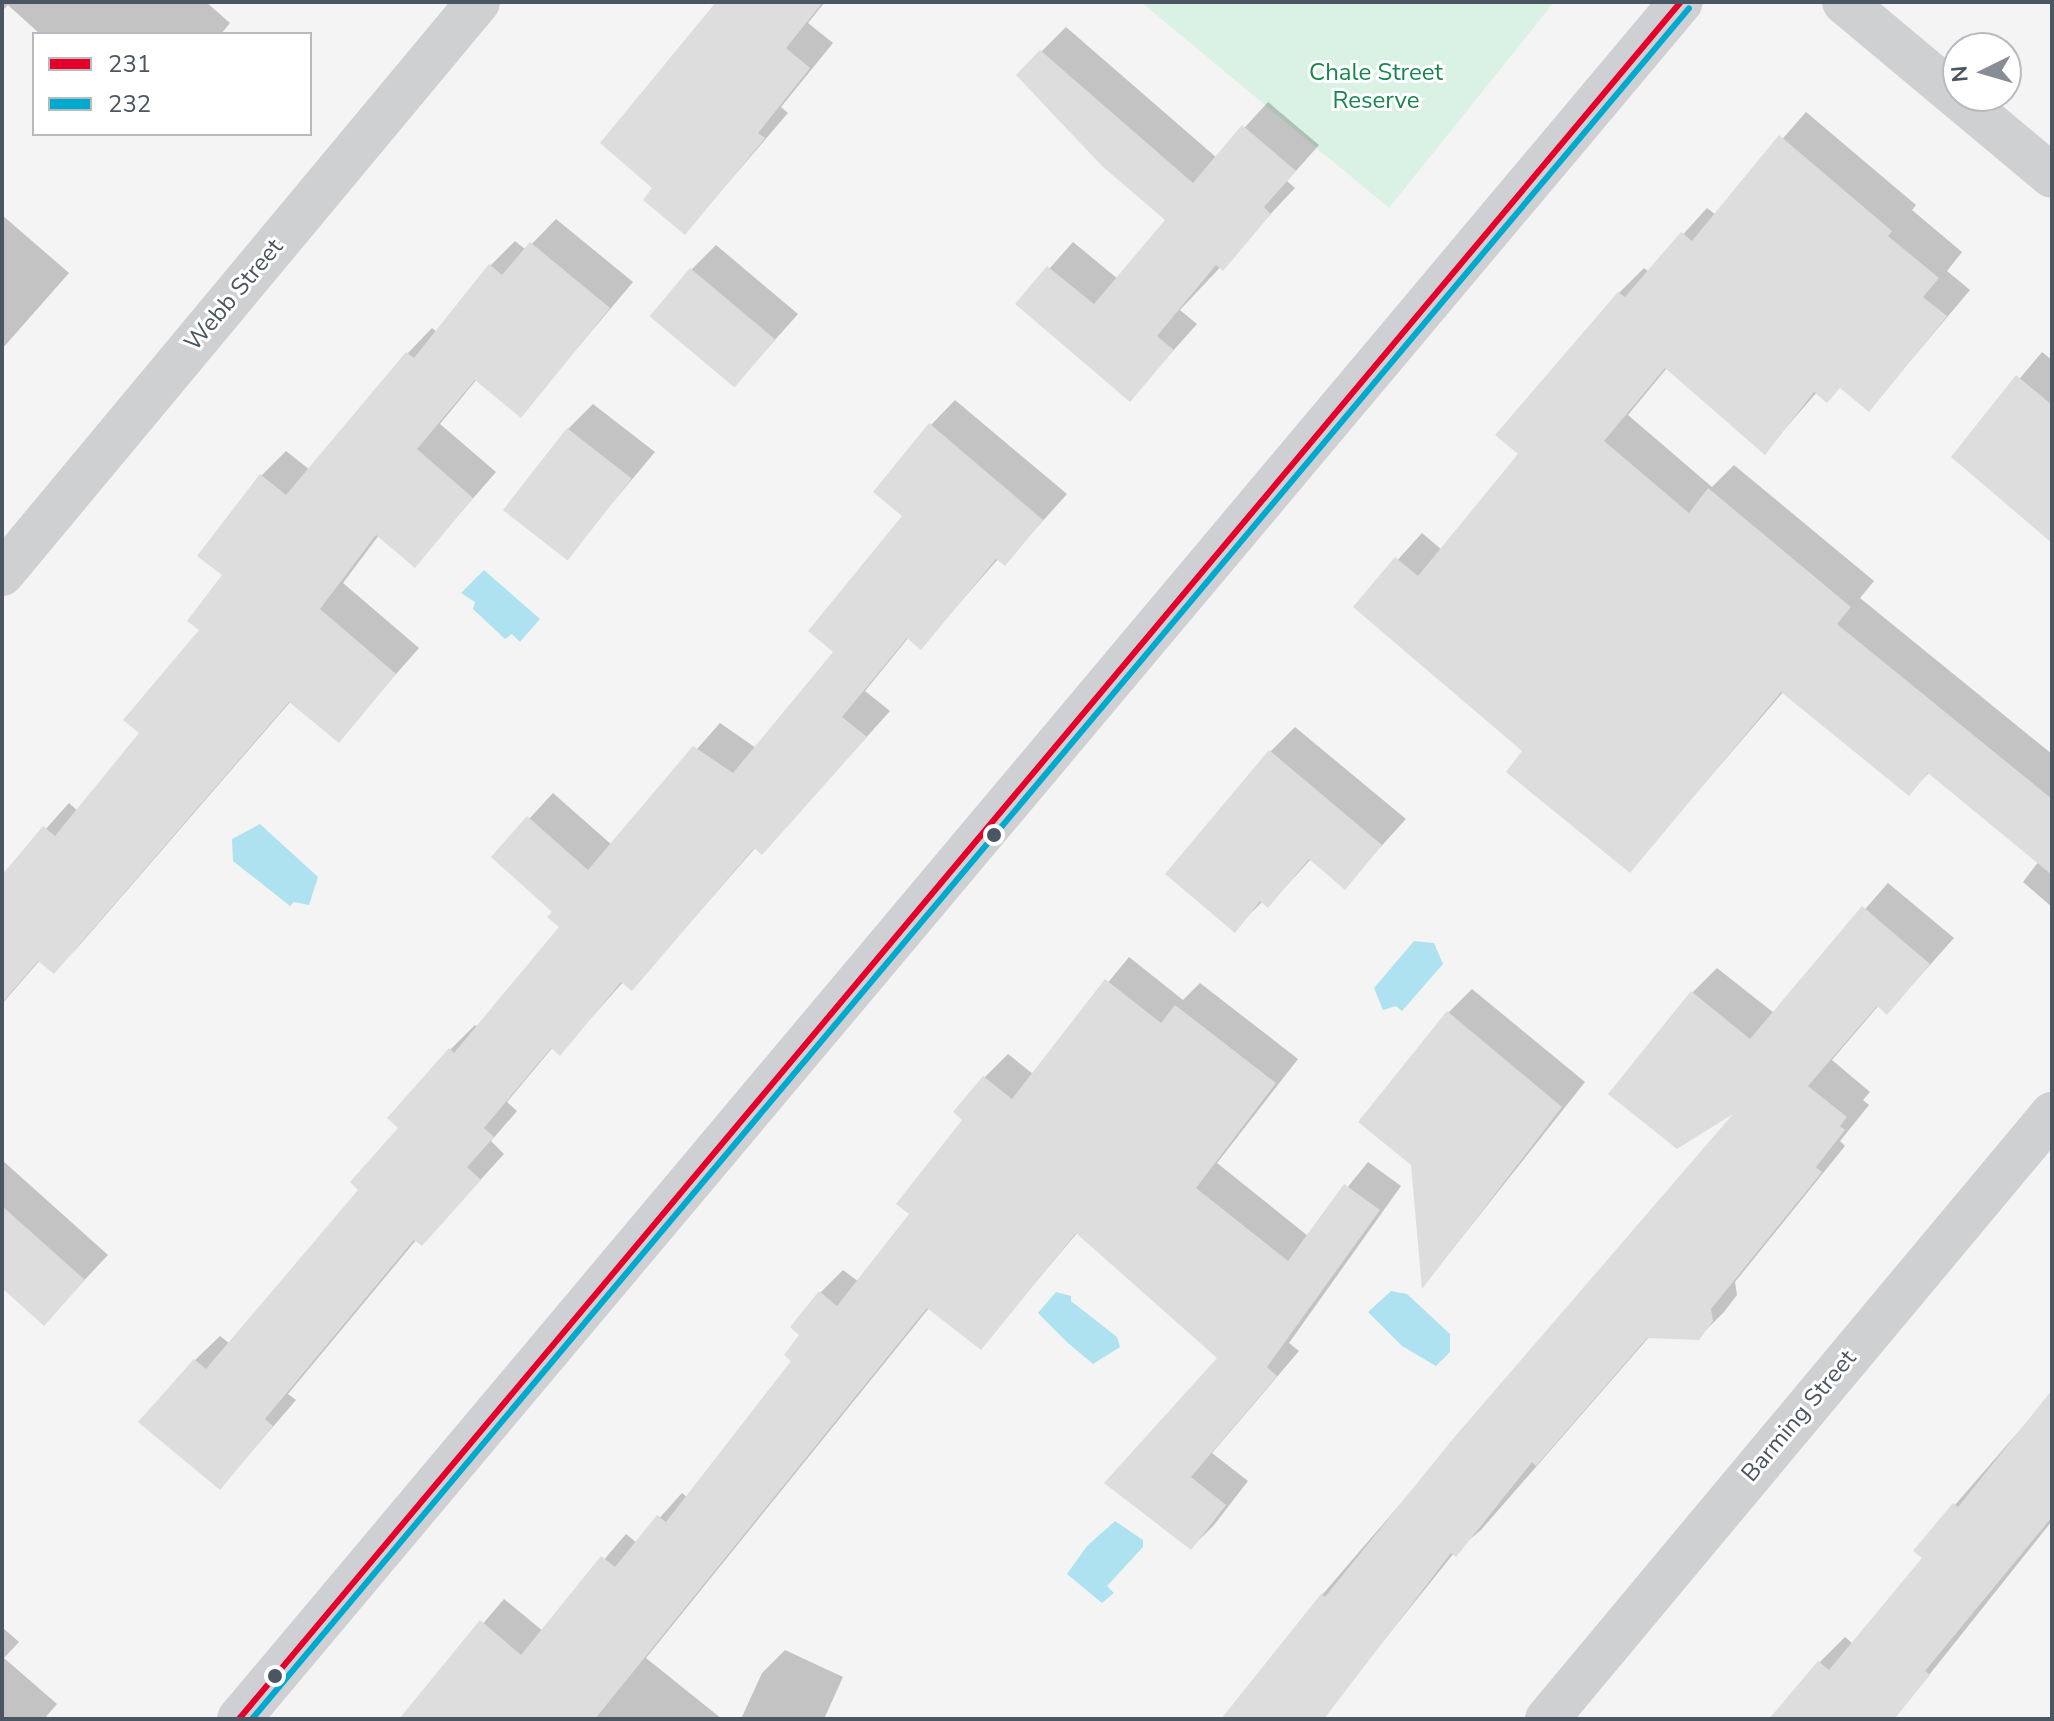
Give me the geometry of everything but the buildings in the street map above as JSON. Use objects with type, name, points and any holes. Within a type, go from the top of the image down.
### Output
[{"type":"main road","points":[[239,1719],[1681,2]]},
{"type":"street","points":[[1844,2],[2052,176]]},
{"type":"street","name":"Webb Street","points":[[2,574],[465,7]]},
{"type":"street","name":"Barming Street","points":[[1547,1719],[2052,1114]]},
{"type":"green space","name":"Chale Street Reserve","points":[[1141,2],[1554,2],[1389,208]]},
{"type":"water","points":[[484,570],[540,619],[520,642],[512,634],[505,639],[473,609],[475,602],[461,593]]},
{"type":"water","points":[[260,824],[318,877],[309,905],[294,902],[290,906],[233,861],[232,839]]},
{"type":"water","points":[[1414,941],[1434,943],[1443,964],[1402,1011],[1396,1006],[1383,1010],[1374,988]]},
{"type":"water","points":[[1391,1291],[1407,1294],[1450,1334],[1450,1352],[1436,1366],[1402,1346],[1368,1312]]},
{"type":"water","points":[[1056,1292],[1071,1296],[1071,1301],[1117,1337],[1120,1347],[1093,1364],[1068,1343],[1038,1313]]},
{"type":"water","points":[[1115,1521],[1143,1540],[1143,1547],[1107,1586],[1114,1593],[1102,1603],[1067,1574],[1087,1546]]},
{"type":"transit line","name":"231","points":[[239,1719],[1681,2]]},
{"type":"transit line","name":"232","points":[[252,1719],[1689,8]]}]
